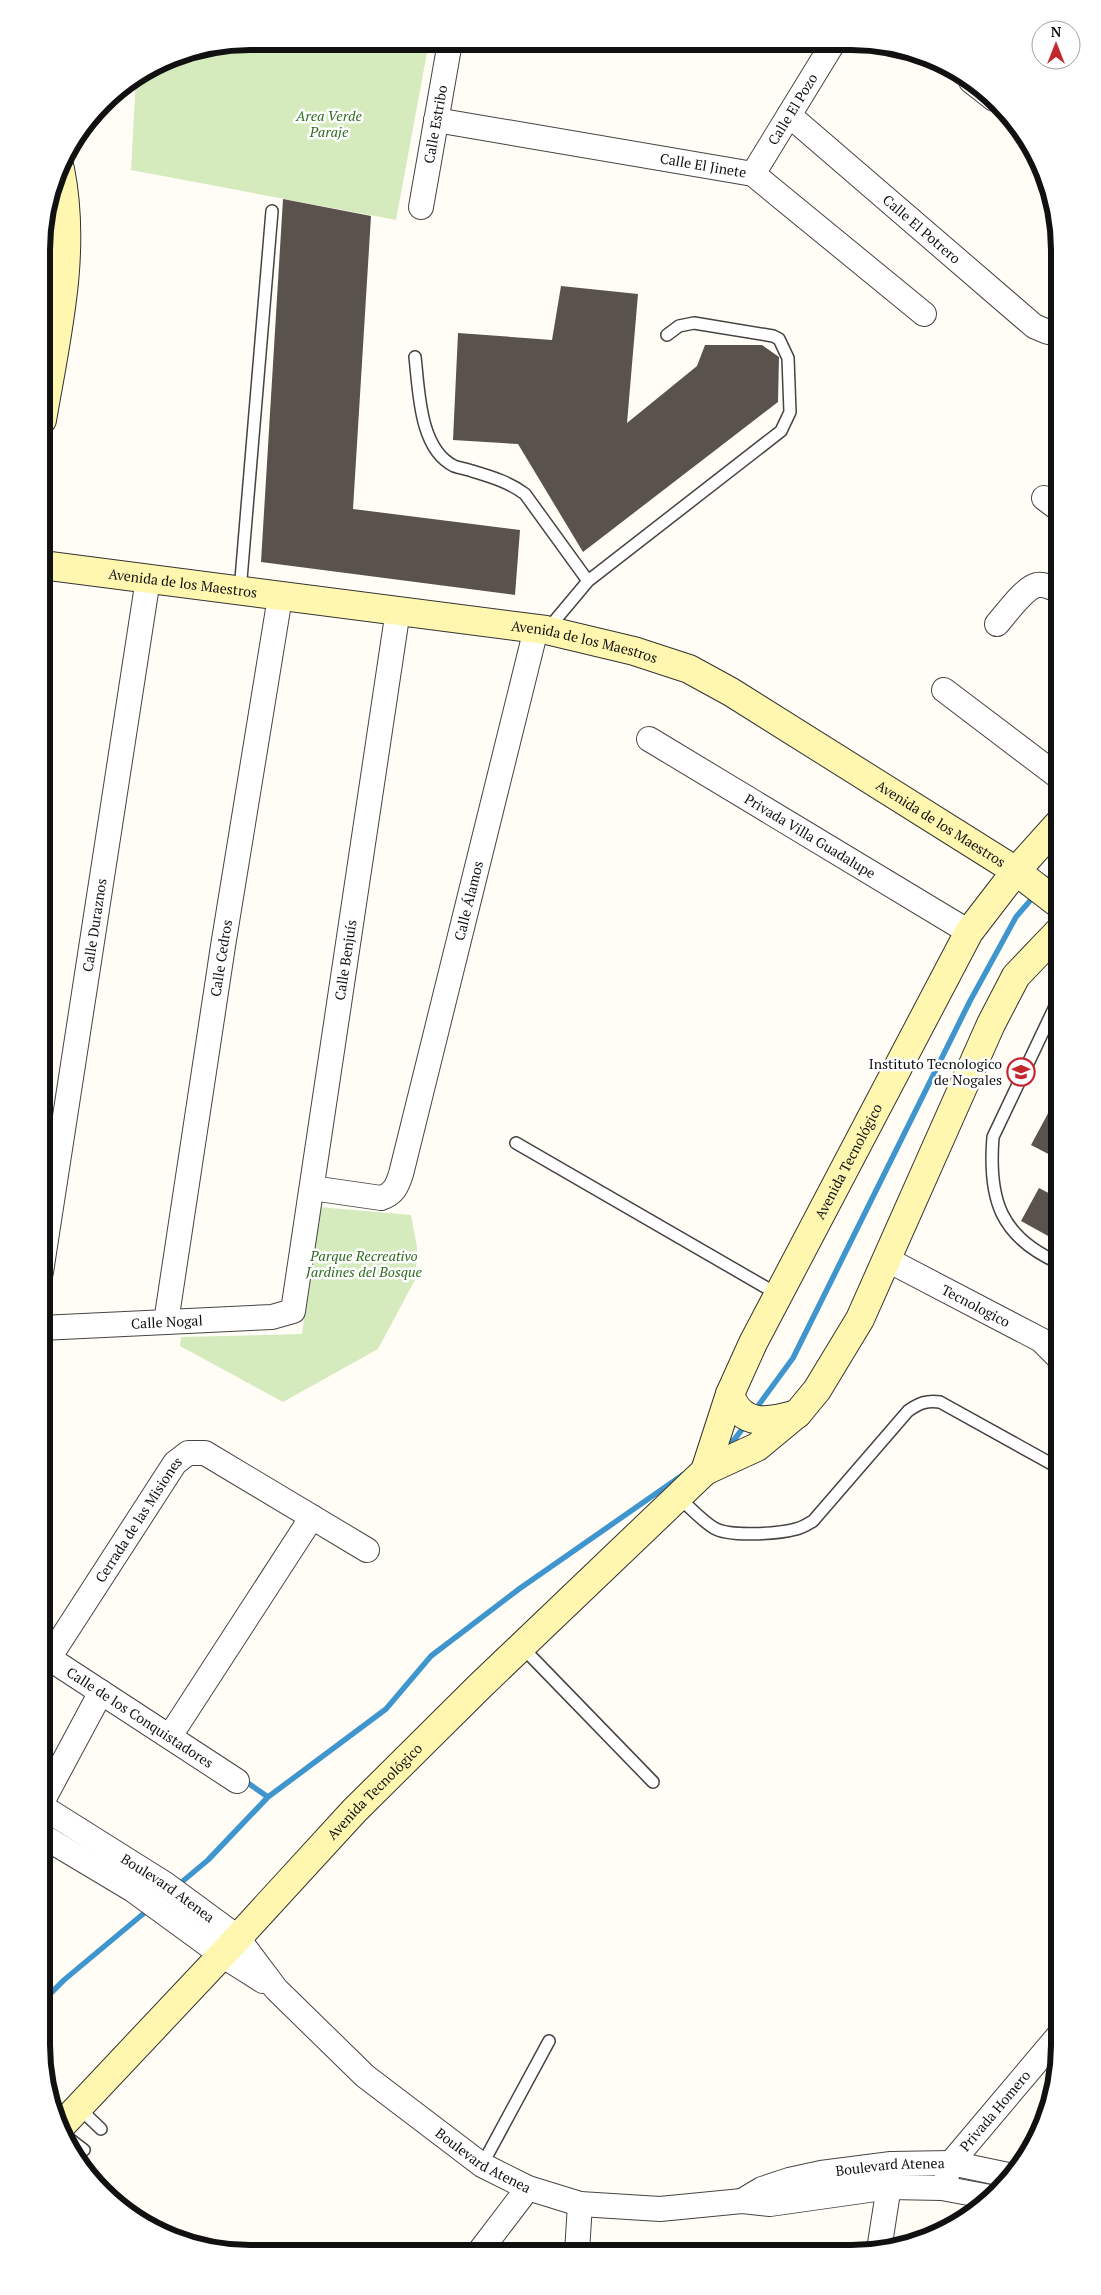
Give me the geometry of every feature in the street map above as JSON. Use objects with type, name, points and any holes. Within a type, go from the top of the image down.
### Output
[{"type":"main road","points":[[50,328],[52,305],[67,244],[61,185]]},
{"type":"main road","name":"Avenida de los Maestros","points":[[50,566],[541,630],[634,651],[689,669],[731,692],[1019,873],[1051,898]]},
{"type":"main road","name":"Avenida Tecnológico","points":[[705,1471],[730,1394],[779,1295],[969,932],[1051,833]]},
{"type":"main road","name":"Avenida Tecnológico","points":[[69,2117],[354,1811],[521,1646],[705,1471],[757,1447],[798,1413],[817,1390],[860,1319],[888,1260],[994,1017],[1016,976],[1051,939]]},
{"type":"main road","points":[[730,1394],[739,1412],[750,1418],[777,1420],[798,1413]]},
{"type":"street","name":"Calle Estribo","points":[[421,207],[449,50]]},
{"type":"street","name":"Calle El Pozo","points":[[753,174],[829,50]]},
{"type":"street","name":"Calle El Potrero","points":[[789,115],[1034,326],[1051,333]]},
{"type":"street","name":"Calle El Jinete","points":[[436,120],[753,174],[924,314]]},
{"type":"street","name":"Calle Duraznos","points":[[50,1220],[148,579]]},
{"type":"street","points":[[997,624],[1027,590],[1037,585],[1051,586]]},
{"type":"street","name":"Calle Cedros","points":[[166,1322],[223,946],[280,597]]},
{"type":"street","name":"Calle Benjuís","points":[[293,1311],[398,610]]},
{"type":"street","name":"Calle Álamos","points":[[312,1188],[381,1198],[389,1195],[395,1188],[401,1174],[541,630]]},
{"type":"street","points":[[944,690],[1051,771]]},
{"type":"street","name":"Privada Villa Guadalupe","points":[[649,739],[969,932]]},
{"type":"street","name":"Tecnologico","points":[[888,1260],[1040,1340],[1051,1350]]},
{"type":"street","name":"Calle Nogal","points":[[50,1328],[272,1316],[293,1311]]},
{"type":"street","name":"Cerrada de las Misiones","points":[[50,1649],[181,1456],[196,1451],[205,1453],[367,1550]]},
{"type":"street","points":[[170,1736],[312,1517]]},
{"type":"street","name":"Calle de los Conquistadores","points":[[50,1659],[237,1781]]},
{"type":"street","points":[[50,1788],[101,1692]]},
{"type":"street","name":"Boulevard Atenea","points":[[50,1812],[141,1882],[163,1911],[230,1946]]},
{"type":"street","name":"Boulevard Atenea","points":[[50,1838],[141,1882],[180,1895],[230,1946],[366,2076],[482,2165],[528,2188],[580,2204],[660,2209],[742,2201],[770,2204],[890,2187],[942,2188],[982,2196]]},
{"type":"street","name":"Privada Homero","points":[[951,2163],[1051,2044]]},
{"type":"street","points":[[942,2188],[951,2163]]},
{"type":"street","name":"Boulevard Atenea","points":[[742,2201],[762,2189],[788,2180],[822,2173],[892,2164],[951,2163],[1004,2174]]},
{"type":"street","points":[[880,2242],[892,2164]]},
{"type":"street","points":[[485,2245],[528,2188]]},
{"type":"street","points":[[577,2245],[580,2204]]},
{"type":"lane","points":[[240,590],[272,211]]},
{"type":"lane","points":[[541,630],[588,581],[780,431],[790,412],[788,358],[779,339],[773,336],[694,323],[679,326],[667,335]]},
{"type":"lane","points":[[415,357],[423,419],[427,434],[435,448],[453,466],[497,478],[511,484],[525,494],[588,581]]},
{"type":"lane","points":[[1051,1015],[993,1137],[992,1155],[992,1177],[996,1200],[1012,1232],[1040,1253],[1051,1258]]},
{"type":"lane","points":[[516,1143],[779,1295]]},
{"type":"lane","points":[[678,1497],[715,1528],[729,1532],[765,1533],[800,1528],[813,1521],[908,1411],[918,1404],[933,1401],[940,1402],[1051,1464]]},
{"type":"lane","points":[[521,1646],[654,1782]]},
{"type":"lane","points":[[482,2165],[549,2041]]},
{"type":"lane","points":[[69,2117],[101,2130]]},
{"type":"lane","points":[[77,2144],[84,2150]]},
{"type":"green space","name":"Area Verde Paraje","points":[[237,50],[428,50],[396,220],[131,170],[136,86],[174,65],[198,57]]},
{"type":"green space","name":"Parque Recreativo Jardines del Bosque","points":[[319,1207],[411,1215],[417,1247],[416,1278],[378,1349],[283,1402],[180,1346],[181,1337],[302,1334]]},
{"type":"building","points":[[283,199],[371,216],[353,509],[520,530],[515,595],[261,562]]},
{"type":"building","points":[[561,286],[638,294],[627,423],[697,366],[705,345],[762,345],[779,357],[778,402],[583,552],[518,444],[453,440],[458,333],[552,340]]},
{"type":"building","points":[[1051,1108],[1051,1155],[1031,1145]]},
{"type":"building","points":[[1039,1188],[1051,1194],[1051,1238],[1021,1221]]},
{"type":"waterway","points":[[1044,884],[1051,876]]},
{"type":"waterway","points":[[755,1410],[793,1358],[970,1001],[1016,917],[1035,895]]},
{"type":"waterway","points":[[723,1448],[734,1440],[746,1424]]},
{"type":"waterway","points":[[177,1886],[208,1860],[268,1797],[386,1709],[431,1656],[519,1589],[684,1474]]},
{"type":"waterway","points":[[242,1779],[268,1797]]},
{"type":"waterway","points":[[50,1994],[64,1980],[149,1909]]},
{"type":"place","name":"Instituto Tecnologico de Nogales","points":[[1021,1072]]}]
